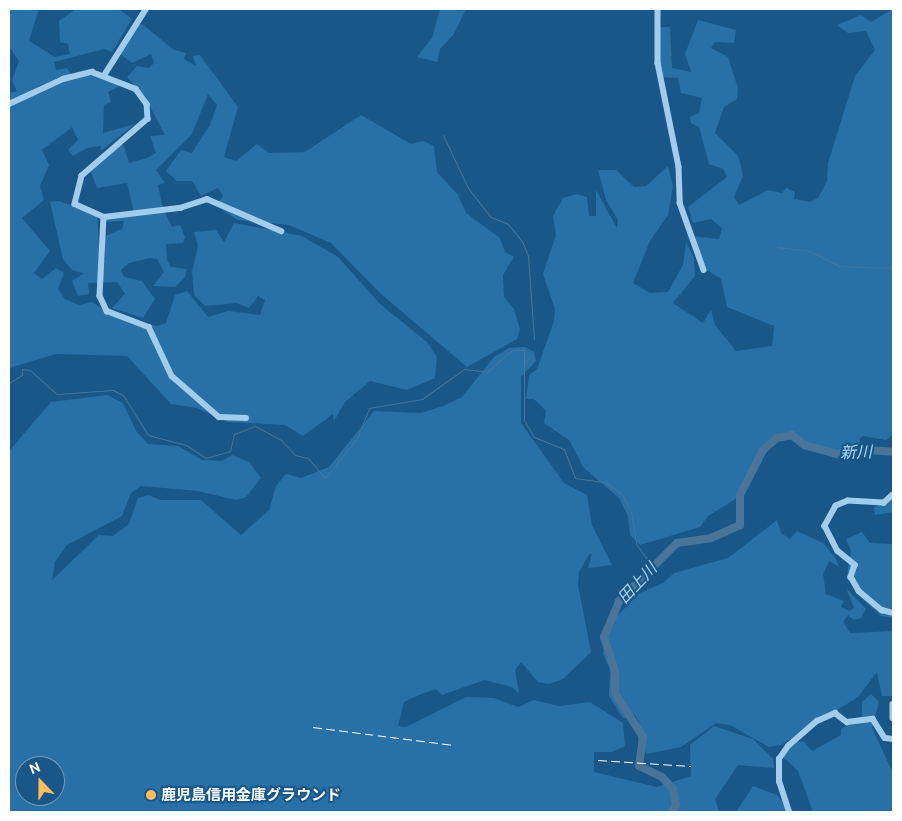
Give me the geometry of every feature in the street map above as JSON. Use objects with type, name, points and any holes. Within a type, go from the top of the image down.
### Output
[{"type":"street","points":[[105,74],[146,9]]},
{"type":"street","points":[[658,9],[658,63],[679,167],[680,203],[704,270]]},
{"type":"street","points":[[9,104],[63,79],[86,72],[105,74],[140,92],[148,119],[98,157],[76,187],[75,204],[104,217]]},
{"type":"street","points":[[104,217],[110,213],[132,215],[180,208],[207,199],[281,231]]},
{"type":"street","points":[[104,217],[100,296],[107,311],[149,326],[172,376],[219,417],[246,418]]},
{"type":"street","points":[[893,495],[884,503],[848,501],[836,506],[826,526],[838,551],[855,565],[851,577],[859,591],[882,610],[893,613]]},
{"type":"street","points":[[893,704],[893,718]]},
{"type":"street","points":[[789,812],[779,782],[780,760],[788,746],[817,720],[835,713],[846,722],[873,719],[884,738],[893,739]]},
{"type":"shaded area","points":[[9,9],[39,9],[29,41],[55,57],[70,54],[68,44],[60,42],[59,21],[76,9],[119,9],[132,19],[112,52],[104,49],[54,62],[56,70],[67,68],[72,76],[17,92],[12,80],[19,61],[9,47]]},
{"type":"shaded area","points":[[440,9],[466,9],[454,34],[440,49],[437,62],[417,57],[432,38]]},
{"type":"shaded area","points":[[893,9],[893,435],[886,440],[863,436],[859,439],[864,450],[837,456],[804,450],[791,440],[772,439],[757,453],[749,485],[734,500],[708,516],[700,527],[640,545],[630,535],[628,516],[619,498],[584,468],[569,440],[544,423],[546,411],[534,399],[526,399],[529,375],[537,369],[554,321],[555,309],[543,274],[556,235],[553,216],[563,198],[577,194],[587,197],[589,216],[596,216],[596,190],[617,228],[618,220],[606,200],[598,170],[616,170],[634,187],[646,186],[668,166],[673,186],[668,215],[650,241],[633,283],[650,293],[668,292],[683,265],[686,242],[694,258],[695,276],[673,303],[703,323],[711,310],[715,325],[736,351],[772,346],[774,326],[727,307],[721,279],[702,267],[691,236],[719,239],[722,228],[711,219],[693,223],[688,207],[727,177],[723,169],[709,164],[699,127],[691,123],[690,117],[699,113],[702,98],[681,93],[678,78],[658,77],[656,27],[670,27],[672,68],[691,72],[685,54],[698,20],[736,30],[734,43],[715,42],[711,48],[728,57],[738,88],[737,99],[724,107],[715,133],[738,156],[741,166],[743,176],[734,197],[739,205],[768,190],[782,193],[786,188],[795,192],[794,199],[810,202],[818,198],[827,181],[828,163],[855,76],[875,50],[866,31],[848,33],[837,25],[861,15],[871,22]]},
{"type":"shaded area","points":[[142,24],[174,50],[186,53],[184,59],[196,66],[193,56],[200,55],[238,107],[224,157],[236,161],[257,144],[269,153],[305,152],[361,115],[411,144],[424,141],[434,146],[437,172],[458,195],[466,213],[500,238],[505,252],[514,257],[503,275],[504,297],[514,309],[520,329],[517,339],[467,367],[381,294],[331,243],[289,225],[238,220],[216,206],[223,196],[218,188],[201,196],[192,181],[177,181],[166,171],[181,150],[192,153],[210,125],[217,105],[208,94],[192,134],[156,170],[165,183],[158,185],[163,209],[172,227],[180,225],[185,237],[183,243],[166,244],[167,260],[171,267],[187,269],[185,277],[175,287],[153,286],[164,272],[157,259],[150,258],[129,263],[121,270],[124,277],[142,281],[155,299],[143,318],[112,308],[125,294],[117,282],[88,283],[89,294],[78,296],[72,281],[84,273],[72,270],[63,259],[50,202],[59,201],[97,215],[100,259],[105,260],[105,236],[122,229],[124,221],[102,222],[102,215],[134,213],[127,183],[97,188],[90,169],[123,144],[129,163],[147,158],[156,153],[150,136],[165,135],[145,97],[127,77],[137,66],[149,68],[154,63],[151,54],[132,63],[120,54],[134,26]]},
{"type":"shaded area","points":[[94,74],[120,86],[108,92],[111,102],[104,105],[103,133],[135,124],[101,151],[100,146],[87,148],[73,156],[68,150],[78,140],[72,127],[42,150],[49,165],[40,186],[44,200],[22,218],[50,251],[34,273],[42,279],[56,268],[64,273],[58,289],[65,299],[79,305],[92,302],[109,313],[157,326],[166,323],[175,295],[187,291],[208,317],[228,311],[260,315],[265,300],[258,296],[249,308],[237,303],[205,306],[194,295],[192,272],[198,246],[194,232],[216,230],[224,242],[234,223],[302,236],[338,257],[380,304],[427,342],[437,357],[435,378],[407,390],[370,381],[345,402],[334,421],[333,414],[303,436],[285,425],[228,422],[197,408],[171,404],[127,356],[56,354],[9,368],[9,93]]},
{"type":"shaded area","points":[[525,347],[534,352],[536,361],[521,377],[521,423],[564,483],[587,495],[592,525],[612,565],[588,568],[592,554],[589,554],[579,572],[578,585],[591,652],[563,679],[549,684],[538,682],[521,662],[515,670],[519,694],[512,687],[484,680],[442,695],[436,689],[419,695],[404,702],[398,726],[406,727],[466,697],[494,698],[518,707],[534,700],[559,706],[590,702],[623,723],[625,746],[612,752],[594,752],[594,772],[657,787],[691,776],[690,745],[714,726],[753,739],[773,759],[774,768],[738,765],[715,799],[719,812],[9,812],[9,451],[51,402],[107,395],[123,403],[136,431],[148,444],[178,446],[202,460],[222,461],[232,455],[249,462],[261,478],[246,497],[236,500],[198,491],[141,486],[131,493],[122,516],[67,545],[55,562],[52,580],[99,535],[113,536],[129,524],[138,498],[149,495],[160,500],[201,500],[241,535],[269,510],[276,486],[286,474],[301,478],[329,467],[374,411],[421,413],[443,406],[462,397],[494,357],[509,348]]},
{"type":"shaded area","points":[[893,499],[893,512],[875,515],[874,507]]},
{"type":"shaded area","points":[[777,520],[781,533],[790,539],[797,531],[823,543],[835,557],[839,567],[829,561],[823,574],[826,594],[844,601],[841,607],[849,611],[854,608],[846,588],[866,609],[861,618],[854,620],[848,615],[843,622],[850,633],[893,631],[893,696],[882,696],[877,672],[858,697],[781,745],[769,747],[730,725],[716,723],[681,747],[647,754],[638,745],[639,722],[635,715],[623,718],[609,696],[610,670],[603,654],[612,621],[640,593],[663,583],[674,573],[728,558]]},
{"type":"shaded area","points":[[862,532],[870,543],[893,544],[893,618],[881,616],[858,595],[847,575],[851,551],[846,539]]},
{"type":"shaded area","points":[[871,694],[879,702],[872,728],[893,773],[893,812],[813,812],[798,771],[782,756],[791,741],[804,742],[812,751],[841,735],[841,729],[862,716],[862,702]]},
{"type":"shaded area","points":[[753,786],[777,795],[790,812],[736,812]]},
{"type":"waterway","points":[[443,135],[468,188],[491,217],[508,224],[522,241],[528,256],[534,339]]},
{"type":"waterway","points":[[777,247],[810,251],[840,266],[893,268]]},
{"type":"waterway","points":[[9,383],[22,375],[22,369],[30,370],[57,394],[113,390],[123,395],[148,435],[186,445],[206,458],[230,451],[234,434],[255,426],[281,440],[295,455],[308,458],[325,478],[357,438],[369,408],[422,399],[464,369],[487,372],[512,350],[524,350],[524,420],[534,437],[564,449],[575,478],[605,482],[621,493],[631,511],[636,544],[651,565]]},
{"type":"waterway","points":[[525,362],[531,356]]},
{"type":"waterway","name":"田上川","points":[[672,812],[676,805],[673,789],[662,777],[639,766],[643,737],[615,693],[615,671],[604,637],[619,601],[677,543],[711,538],[740,525],[740,495],[763,450],[777,438],[792,435],[805,445],[837,454],[854,449],[893,452]]},
{"type":"railway","points":[[313,727],[454,745]]},
{"type":"railway","points":[[598,760],[691,766]]},
{"type":"place","name":"鹿児島信用金庫グラウンド","points":[[151,795]]},
{"type":"water label","name":"新川","points":[[856,452]]}]
